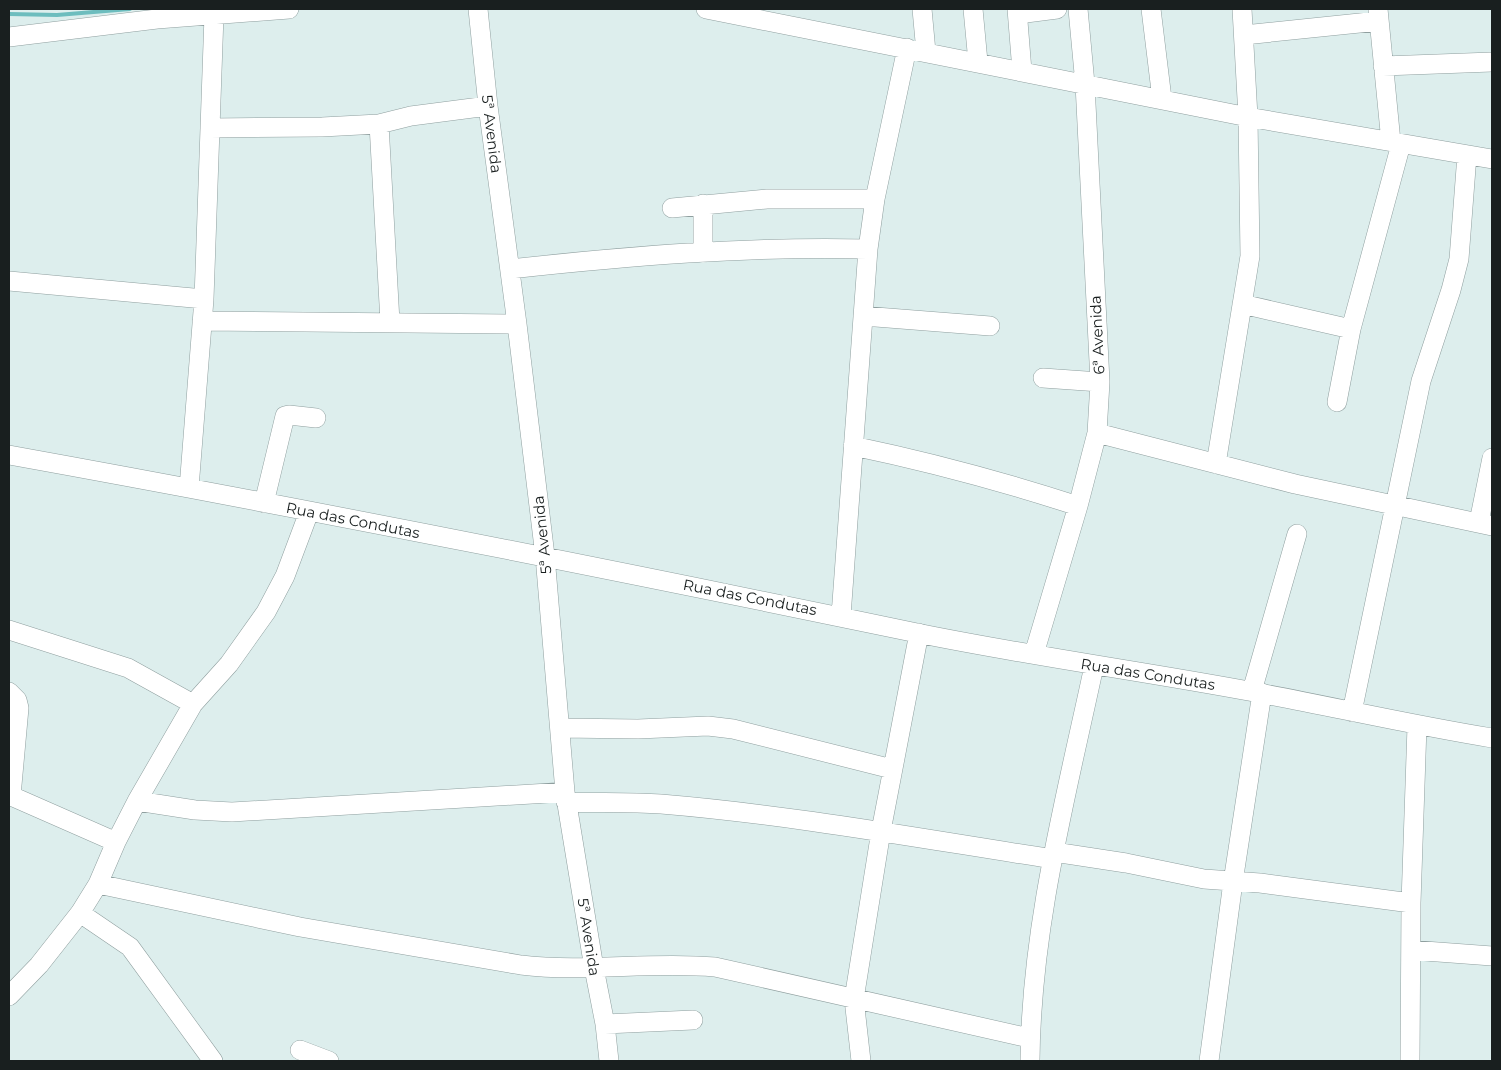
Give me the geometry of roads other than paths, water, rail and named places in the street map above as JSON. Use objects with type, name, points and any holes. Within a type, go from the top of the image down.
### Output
[{"type":"street","points":[[9,37],[157,19],[289,9]]},
{"type":"street","name":"5ª Avenida","points":[[478,9],[488,106],[545,556],[566,797],[605,1024],[609,1061]]},
{"type":"street","points":[[706,9],[1248,117],[1492,159]]},
{"type":"street","points":[[922,9],[926,52]]},
{"type":"street","points":[[973,9],[978,62]]},
{"type":"street","points":[[1022,71],[1017,12],[1057,9]]},
{"type":"street","name":"6ª Avenida","points":[[1034,654],[1078,506],[1097,433],[1100,382],[1085,84],[1078,9]]},
{"type":"street","points":[[1151,9],[1162,100]]},
{"type":"street","points":[[1216,464],[1250,256],[1248,117],[1242,9]]},
{"type":"street","points":[[189,488],[204,299],[214,15]]},
{"type":"street","points":[[1244,35],[1378,15],[1383,66],[1396,143],[1351,329],[1337,402]]},
{"type":"street","points":[[841,616],[868,249],[875,199],[907,48]]},
{"type":"street","points":[[1383,66],[1492,62]]},
{"type":"street","points":[[210,128],[322,127],[379,124],[412,116],[488,106]]},
{"type":"street","points":[[379,124],[390,322]]},
{"type":"street","points":[[1352,712],[1421,381],[1451,290],[1459,259],[1467,155]]},
{"type":"street","points":[[672,208],[767,199],[875,199]]},
{"type":"street","points":[[702,204],[702,253]]},
{"type":"street","points":[[510,269],[649,255],[822,248],[868,249]]},
{"type":"street","points":[[9,281],[204,299]]},
{"type":"street","points":[[1242,304],[1351,329]]},
{"type":"street","points":[[863,316],[990,326]]},
{"type":"street","points":[[202,321],[517,324]]},
{"type":"street","points":[[1043,378],[1100,382]]},
{"type":"street","points":[[264,503],[285,416],[316,418]]},
{"type":"street","points":[[1097,433],[1216,464],[1394,506],[1486,524],[1492,458]]},
{"type":"street","points":[[853,446],[913,458],[994,479],[1078,506]]},
{"type":"street","name":"Rua das Condutas","points":[[9,455],[545,556],[841,616],[920,634],[1094,666],[1257,692],[1417,726],[1492,738]]},
{"type":"street","points":[[9,996],[40,965],[80,913],[98,884],[116,842],[137,801],[193,704],[229,664],[266,612],[285,576],[309,512]]},
{"type":"street","points":[[1209,1061],[1257,692],[1297,534]]},
{"type":"street","points":[[9,630],[128,668],[193,704]]},
{"type":"street","points":[[861,1061],[854,999],[892,769],[920,634]]},
{"type":"street","points":[[1030,1061],[1029,1038],[1033,978],[1054,855],[1094,666]]},
{"type":"street","points":[[9,692],[17,700],[19,708],[10,796],[116,842]]},
{"type":"street","points":[[560,728],[638,729],[708,726],[733,729],[892,769]]},
{"type":"street","points":[[1410,1061],[1411,903],[1417,726]]},
{"type":"street","points":[[137,801],[195,810],[232,812],[566,797],[659,804],[1126,863],[1204,879],[1260,883],[1411,903]]},
{"type":"street","points":[[98,884],[193,906],[391,944],[521,966],[594,968],[652,965],[715,967],[1029,1038]]},
{"type":"street","points":[[80,913],[130,947],[213,1061]]},
{"type":"street","points":[[1411,950],[1492,956]]},
{"type":"street","points":[[605,1024],[693,1020]]},
{"type":"street","points":[[300,1050],[329,1061]]},
{"type":"waterway","points":[[9,14],[57,15],[130,9]]}]
